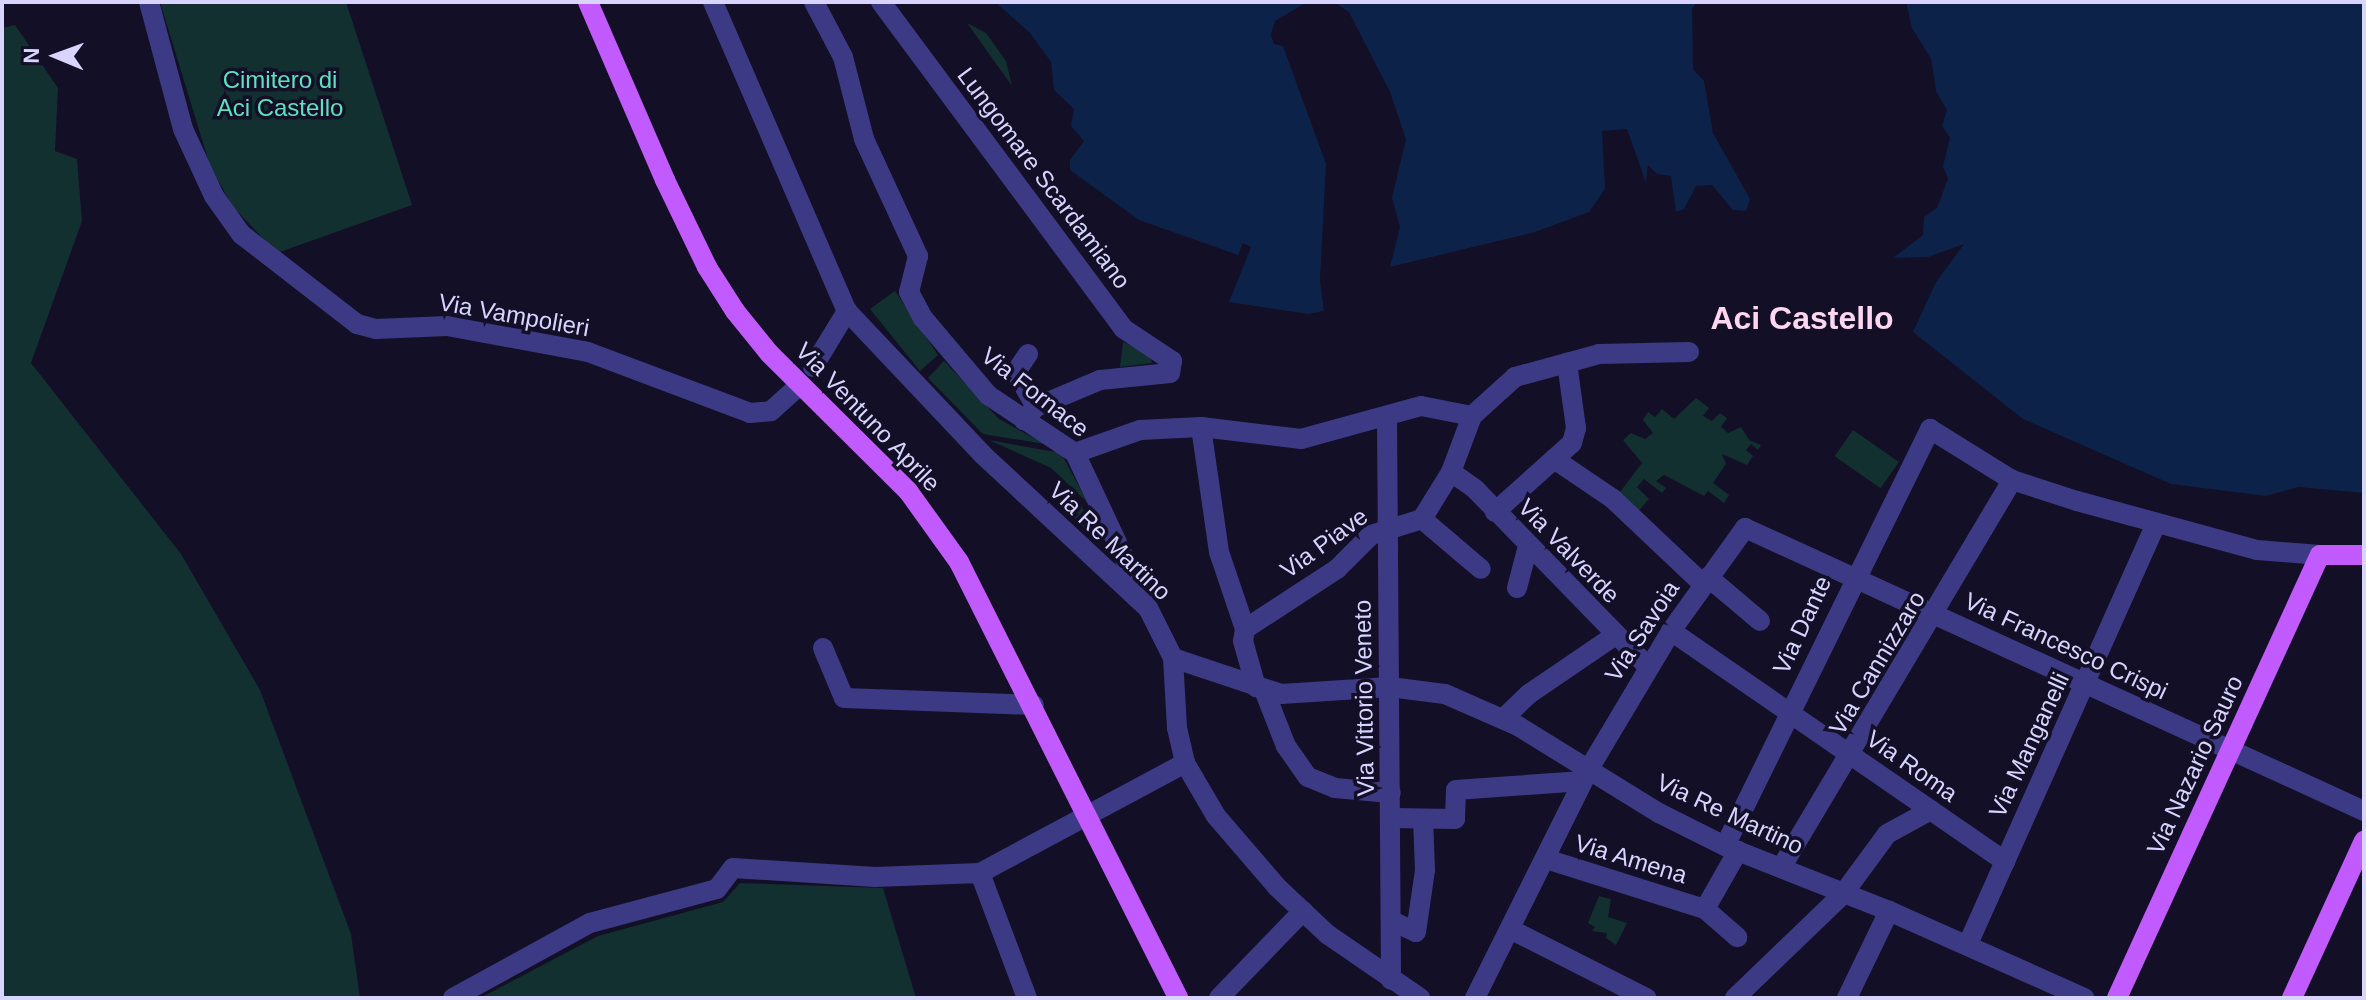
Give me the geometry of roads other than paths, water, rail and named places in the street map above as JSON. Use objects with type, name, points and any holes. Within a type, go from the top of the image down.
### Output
[{"type":"main road","name":"Via Ventuno Aprile","points":[[588,2],[707,267],[735,311],[800,385],[908,491],[936,526],[1034,705],[1178,998]]},
{"type":"main road","points":[[2320,555],[2364,555]]},
{"type":"main road","name":"Via Nazario Sauro","points":[[2117,998],[2320,555]]},
{"type":"main road","points":[[2292,998],[2364,841]]},
{"type":"street","name":"Via Vampolieri","points":[[149,2],[183,129],[214,196],[241,234],[357,324],[376,329],[447,326],[588,352],[750,413],[771,411],[800,385]]},
{"type":"street","name":"Via Re Martino","points":[[713,2],[847,311],[982,454],[1148,608],[1173,658],[1281,694],[1390,687],[1445,694],[1504,718],[1586,774],[1731,849],[1968,944],[2084,998]]},
{"type":"street","name":"Via Fornace","points":[[814,2],[843,57],[864,139],[918,256],[909,292],[947,353],[988,395],[1030,414],[1075,453],[1148,608]]},
{"type":"street","name":"Lungomare Scardamiano","points":[[881,2],[1124,329],[1172,361],[1170,373],[1100,380],[1030,414]]},
{"type":"street","points":[[813,367],[847,311]]},
{"type":"street","points":[[1481,569],[1422,519],[1451,472],[1472,416],[1515,377],[1631,349],[1689,352]]},
{"type":"street","points":[[1028,354],[1016,372],[1030,414]]},
{"type":"street","points":[[1495,512],[1572,443],[1576,428],[1567,363]]},
{"type":"street","points":[[1075,453],[1140,430],[1201,427],[1301,439],[1421,406],[1472,416]]},
{"type":"street","name":"Via Vittorio Veneto","points":[[1387,416],[1391,980]]},
{"type":"street","points":[[1201,427],[1219,552],[1245,629],[1243,641],[1286,746],[1308,777],[1335,788],[1391,793]]},
{"type":"street","name":"Via Dante","points":[[1705,909],[1790,713],[1854,577],[1930,429],[2012,480]]},
{"type":"street","points":[[1554,459],[1613,499],[1706,581],[1760,621]]},
{"type":"street","name":"Via Valverde","points":[[1451,472],[1495,512],[1614,636],[1648,667]]},
{"type":"street","points":[[2012,480],[2257,550],[2320,555]]},
{"type":"street","name":"Via Cannizzaro","points":[[1781,868],[1936,615],[2012,480]]},
{"type":"street","name":"Via Piave","points":[[1245,629],[1315,585],[1371,535],[1422,519]]},
{"type":"street","name":"Via Manganelli","points":[[1968,944],[2156,523]]},
{"type":"street","name":"Via Francesco Crispi","points":[[1745,528],[2364,811]]},
{"type":"street","name":"Via Savoia","points":[[1475,998],[1586,774],[1671,631],[1745,528]]},
{"type":"street","points":[[1517,588],[1528,546]]},
{"type":"street","name":"Via Roma","points":[[1671,631],[2005,861]]},
{"type":"street","points":[[1504,718],[1529,694],[1614,636]]},
{"type":"street","points":[[823,648],[844,698],[1034,705]]},
{"type":"street","points":[[1173,658],[1177,728],[1185,763],[1216,816],[1303,911],[1391,980],[1420,998]]},
{"type":"street","points":[[453,998],[590,923],[717,889],[733,868],[875,877],[980,873],[1185,763]]},
{"type":"street","points":[[1391,818],[1455,819],[1456,790],[1586,774]]},
{"type":"street","points":[[1735,998],[1843,894],[1887,834],[1931,810]]},
{"type":"street","points":[[1392,921],[1416,932],[1425,870],[1423,819]]},
{"type":"street","name":"Via Amena","points":[[1546,859],[1705,909],[1737,937]]},
{"type":"street","points":[[980,873],[1027,998]]},
{"type":"street","points":[[1219,998],[1303,911]]},
{"type":"street","points":[[1847,998],[1889,911]]},
{"type":"street","points":[[1510,929],[1646,998]]},
{"type":"water","points":[[995,2],[1307,2],[1275,21],[1271,35],[1274,44],[1283,46],[1326,164],[1320,281],[1324,311],[1308,314],[1229,302],[1251,247],[1243,243],[1238,255],[1139,220],[1070,170],[1070,160],[1084,141],[1071,126],[1074,109],[1054,90],[1051,62],[1030,33]]},
{"type":"water","points":[[1334,2],[1697,2],[1692,9],[1693,69],[1704,81],[1713,133],[1750,199],[1746,211],[1733,210],[1712,185],[1696,186],[1684,209],[1676,212],[1671,176],[1657,174],[1648,165],[1646,183],[1627,129],[1602,131],[1605,189],[1589,212],[1535,232],[1390,267],[1400,227],[1392,198],[1406,139],[1390,92],[1349,12]]},
{"type":"water","points":[[1906,2],[2364,2],[2364,493],[2298,487],[2266,496],[2171,484],[2023,419],[1913,332],[1936,282],[1964,244],[1928,257],[1893,258],[1923,235],[1924,217],[1937,208],[1948,179],[1943,166],[1950,138],[1942,126],[1947,110],[1936,91],[1931,59],[1912,28]]},
{"type":"district","name":"Aci Castello","points":[[1802,318]]},
{"type":"park label","name":"Cimitero di Aci Castello","points":[[280,94]]}]
